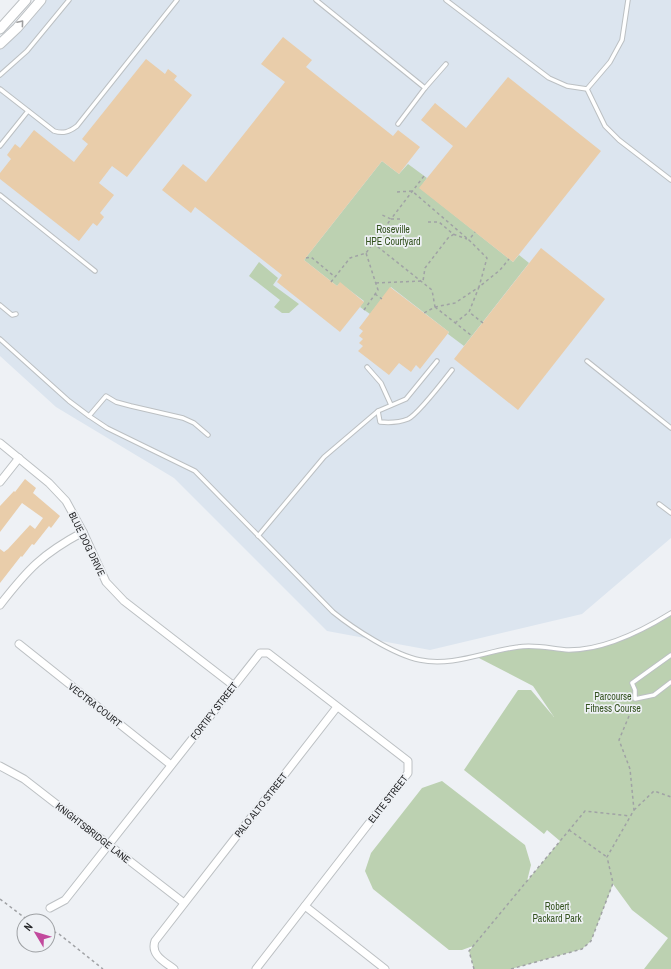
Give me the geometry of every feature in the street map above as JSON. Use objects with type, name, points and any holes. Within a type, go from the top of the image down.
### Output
[{"type":"street","points":[[0,29],[26,0]]},
{"type":"street","points":[[0,44],[17,28],[41,0]]},
{"type":"street","name":"BLUE DOG DRIVE","points":[[0,443],[49,483],[66,501],[83,532],[106,582],[124,601],[234,686]]},
{"type":"street","points":[[0,482],[19,458]]},
{"type":"street","points":[[0,605],[35,563],[56,546],[83,532]]},
{"type":"street","name":"VECTRA COURT","points":[[19,644],[171,765]]},
{"type":"street","name":"FORTIFY STREET","points":[[50,908],[65,900],[260,653],[268,653],[337,707]]},
{"type":"street","name":"PALO ALTO STREET","points":[[174,969],[157,956],[153,946],[155,941],[337,707]]},
{"type":"street","name":"ELITE STREET","points":[[305,906],[408,773],[408,761],[337,707]]},
{"type":"street","name":"KNIGHTSBRIDGE LANE","points":[[0,766],[24,779],[184,903]]},
{"type":"street","points":[[256,969],[305,906],[385,969]]},
{"type":"lane","points":[[0,75],[27,51],[69,0]]},
{"type":"lane","points":[[0,89],[54,131],[61,133],[69,132],[77,126],[177,0]]},
{"type":"lane","points":[[316,0],[425,88]]},
{"type":"lane","points":[[446,0],[549,78],[567,86],[587,89]]},
{"type":"lane","points":[[587,89],[610,62],[622,40],[628,0]]},
{"type":"lane","points":[[398,124],[425,88],[446,64]]},
{"type":"lane","points":[[587,89],[605,126],[619,140],[671,180]]},
{"type":"lane","points":[[0,146],[28,111]]},
{"type":"lane","points":[[0,195],[95,271]]},
{"type":"lane","points":[[0,305],[12,315],[16,314]]},
{"type":"lane","points":[[0,339],[69,401],[89,416],[107,428],[195,471],[338,617],[400,654],[419,660],[433,662],[451,660],[520,646],[571,650],[592,647],[635,632],[671,613]]},
{"type":"lane","points":[[258,536],[324,457],[378,411],[406,399],[437,361]]},
{"type":"lane","points":[[588,361],[671,428]]},
{"type":"lane","points":[[367,367],[382,383],[391,405]]},
{"type":"lane","points":[[378,411],[380,422],[394,423],[409,418],[452,370]]},
{"type":"lane","points":[[89,416],[106,396],[116,402],[183,418],[194,423],[208,435]]},
{"type":"lane","points":[[659,504],[671,513]]},
{"type":"lane","points":[[671,655],[632,683],[635,690],[635,699],[654,695],[671,682]]},
{"type":"path","points":[[331,282],[350,258],[366,253],[390,219],[424,176]]},
{"type":"path","points":[[397,192],[412,191],[469,240],[487,258],[479,287],[469,312],[455,323]]},
{"type":"path","points":[[380,214],[390,219],[400,219]]},
{"type":"path","points":[[428,222],[439,222],[454,234],[469,240]]},
{"type":"path","points":[[469,240],[475,232]]},
{"type":"path","points":[[423,281],[425,268],[448,238],[454,234]]},
{"type":"path","points":[[374,243],[423,281],[432,290],[435,307],[472,336]]},
{"type":"path","points":[[364,310],[378,290],[366,253]]},
{"type":"path","points":[[306,258],[311,258],[335,277]]},
{"type":"path","points":[[424,313],[435,307],[455,303],[479,287],[500,270],[509,259]]},
{"type":"path","points":[[376,283],[423,281]]},
{"type":"path","points":[[375,294],[382,299]]},
{"type":"path","points":[[469,312],[483,322]]},
{"type":"path","points":[[634,810],[630,769],[619,740],[626,720],[634,706],[635,699]]},
{"type":"path","points":[[607,857],[634,810],[654,791],[671,798]]},
{"type":"path","points":[[474,969],[469,951],[585,811],[630,816]]},
{"type":"path","points":[[511,969],[582,949],[591,941],[613,883],[607,857],[569,830]]},
{"type":"path","points":[[0,899],[18,913]]},
{"type":"path","points":[[56,933],[102,969]]},
{"type":"shaded area","points":[[37,0],[671,0],[671,538],[582,614],[430,650],[327,631],[174,478],[56,407],[0,356],[0,37]]},
{"type":"green space","name":"Roseville HPE Courtyard","points":[[382,161],[399,174],[408,164],[427,178],[420,188],[513,262],[519,255],[529,263],[464,346],[448,334],[449,332],[391,287],[370,314],[360,307],[364,301],[340,283],[337,286],[304,260]]},
{"type":"green space","points":[[259,262],[278,278],[273,285],[299,304],[289,313],[282,313],[274,307],[280,300],[249,276]]},
{"type":"green space","points":[[671,613],[671,969],[644,969],[668,938],[632,910],[613,884],[591,941],[582,949],[511,969],[474,969],[469,951],[473,946],[462,950],[449,950],[373,889],[365,871],[371,853],[422,788],[442,781],[525,845],[531,865],[527,881],[560,841],[547,830],[544,834],[464,770],[518,690],[531,690],[554,717],[533,686],[475,656],[503,649],[520,647],[565,650],[585,648],[611,641]]},
{"type":"building","points":[[283,37],[312,60],[306,67],[393,136],[398,130],[420,147],[399,174],[382,161],[304,260],[337,286],[340,282],[364,302],[340,332],[277,282],[282,275],[195,207],[191,213],[162,190],[183,164],[206,182],[285,82],[261,64]]},
{"type":"building","points":[[146,59],[165,74],[168,69],[177,76],[174,80],[192,95],[127,177],[112,166],[99,183],[114,195],[100,213],[104,217],[97,226],[93,223],[79,241],[0,179],[0,173],[11,159],[7,155],[15,144],[20,148],[34,130],[74,162],[88,144],[82,139]]},
{"type":"building","points":[[508,77],[601,151],[513,262],[419,188],[453,146],[421,120],[435,103],[466,128]]},
{"type":"building","points":[[541,248],[605,299],[518,410],[454,359]]},
{"type":"building","points":[[390,287],[449,332],[420,369],[416,365],[411,372],[399,363],[389,375],[358,351],[363,346],[359,343],[363,339],[359,336],[363,331],[359,328]]},
{"type":"building","points":[[25,479],[36,488],[33,493],[60,516],[51,528],[49,526],[34,545],[32,544],[22,557],[21,556],[0,583],[0,549],[4,552],[30,525],[35,529],[43,518],[22,503],[0,532],[0,506],[14,491],[15,492]]},
{"type":"park label","name":"Parcourse Fitness Course","points":[[613,702]]},
{"type":"park label","name":"Robert Packard Park","points":[[557,912]]}]
